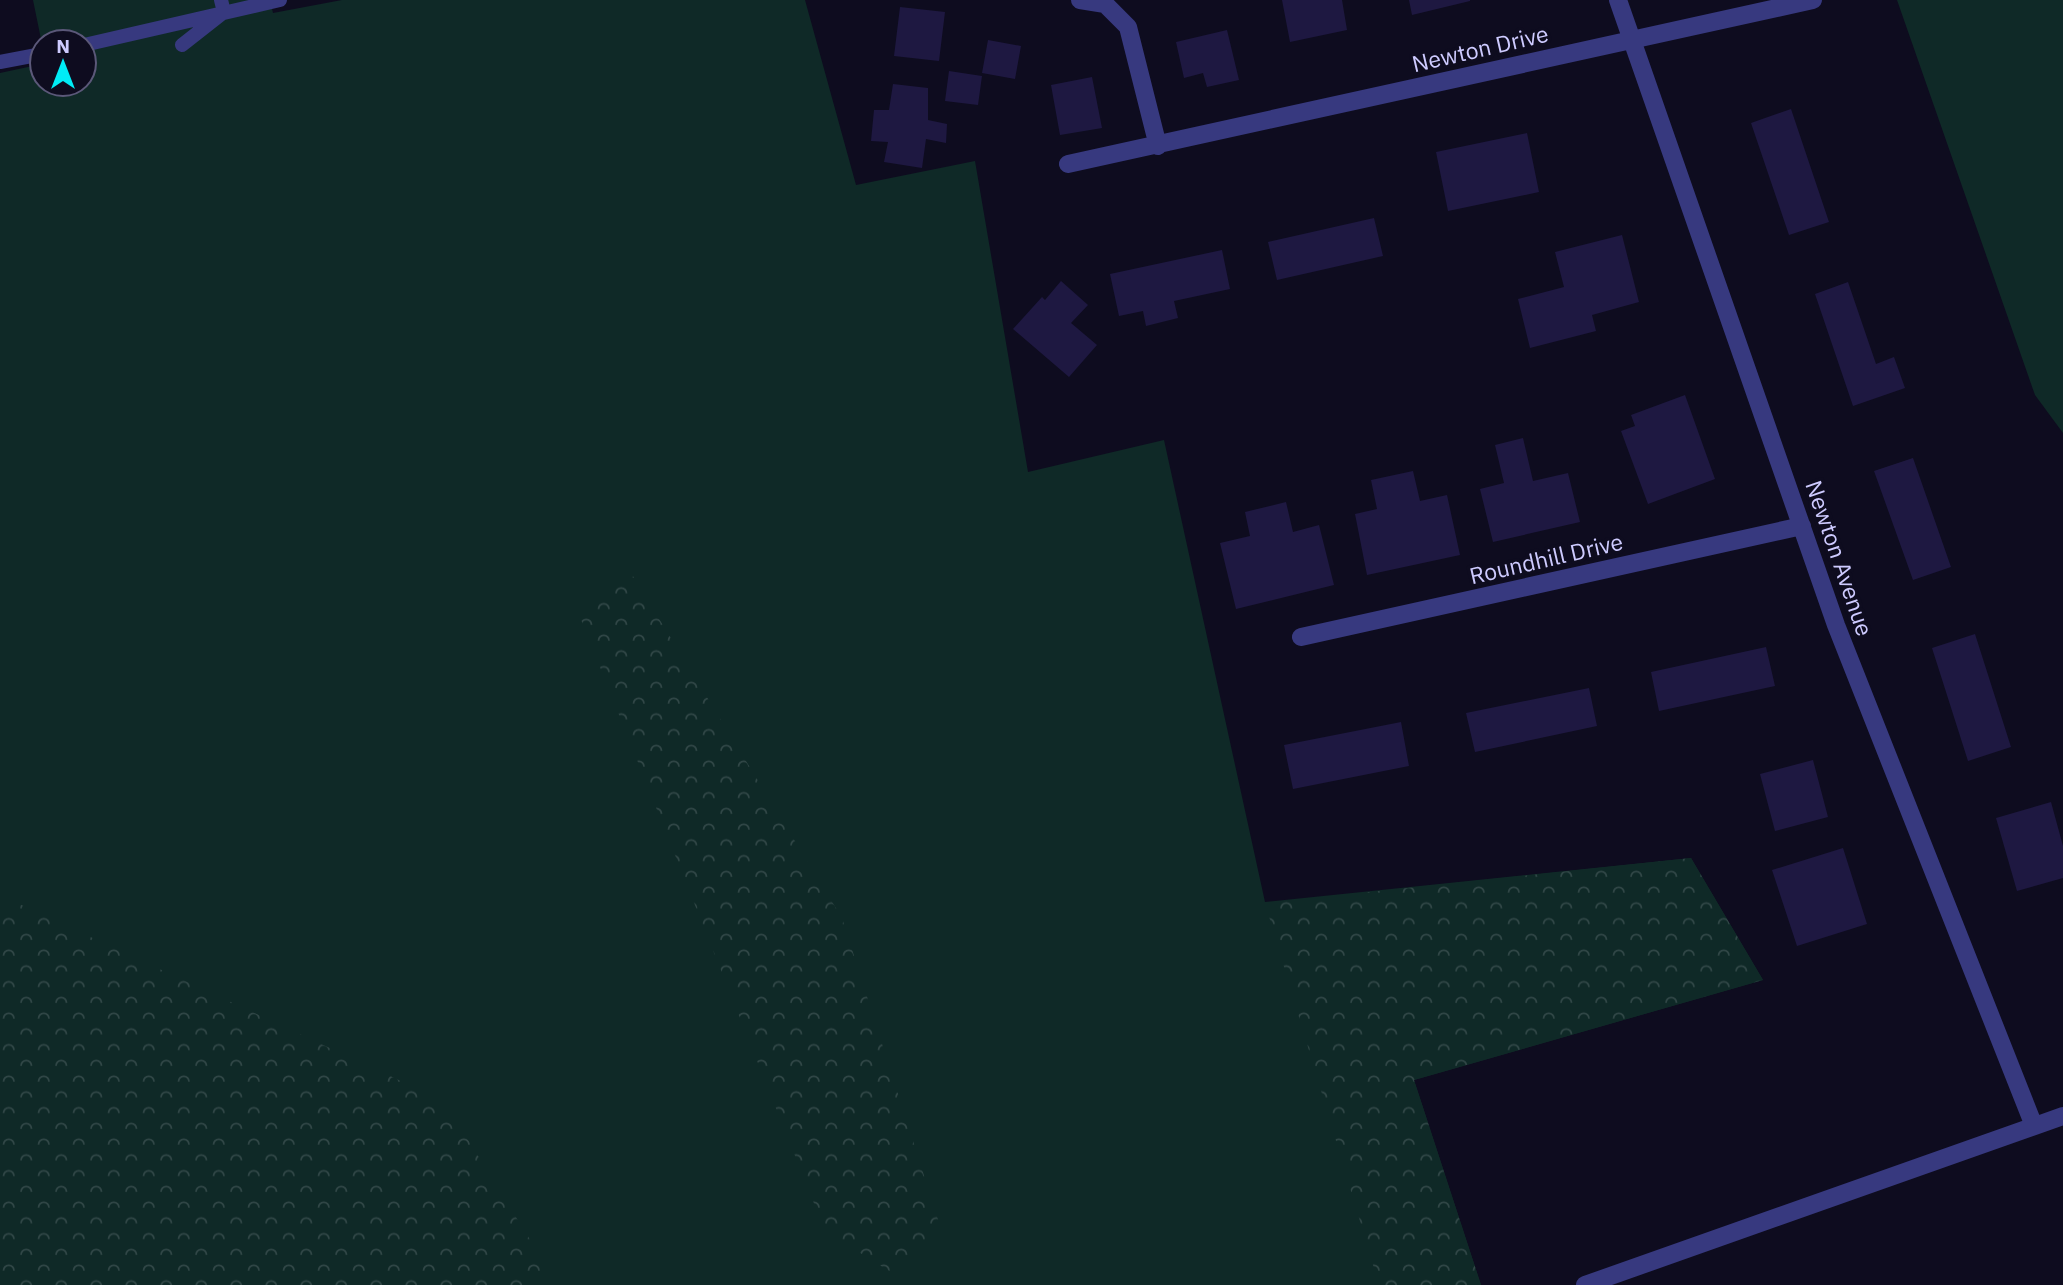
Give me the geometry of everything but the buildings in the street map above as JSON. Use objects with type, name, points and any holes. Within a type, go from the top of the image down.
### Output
[{"type":"street","points":[[1080,0],[1105,4],[1128,27],[1158,146]]},
{"type":"street","name":"Newton Avenue","points":[[1618,0],[1836,625],[2034,1126]]},
{"type":"street","name":"Newton Drive","points":[[1068,164],[1813,0]]},
{"type":"street","name":"Roundhill Drive","points":[[1301,637],[1802,526]]},
{"type":"street","points":[[1584,1285],[2063,1116]]},
{"type":"lane","points":[[98,41],[223,6],[281,0]]},
{"type":"lane","points":[[182,45],[223,6]]},
{"type":"lane","points":[[0,62],[28,57]]},
{"type":"green space","points":[[33,0],[270,0],[273,13],[342,0],[805,0],[856,185],[975,161],[1028,472],[1164,440],[1265,902],[1691,858],[1763,980],[1414,1080],[1481,1285],[0,1285],[0,73],[28,67],[28,98],[98,98],[98,28],[39,28]]},
{"type":"green space","points":[[1897,0],[2063,0],[2063,433],[2035,395]]},
{"type":"green space","points":[[628,568],[842,918],[942,1232],[902,1279],[825,1231],[580,617]]},
{"type":"green space","points":[[1691,858],[1763,980],[1414,1080],[1481,1285],[1379,1285],[1265,903]]},
{"type":"green space","points":[[0,895],[444,1101],[542,1259],[540,1285],[0,1285]]}]
